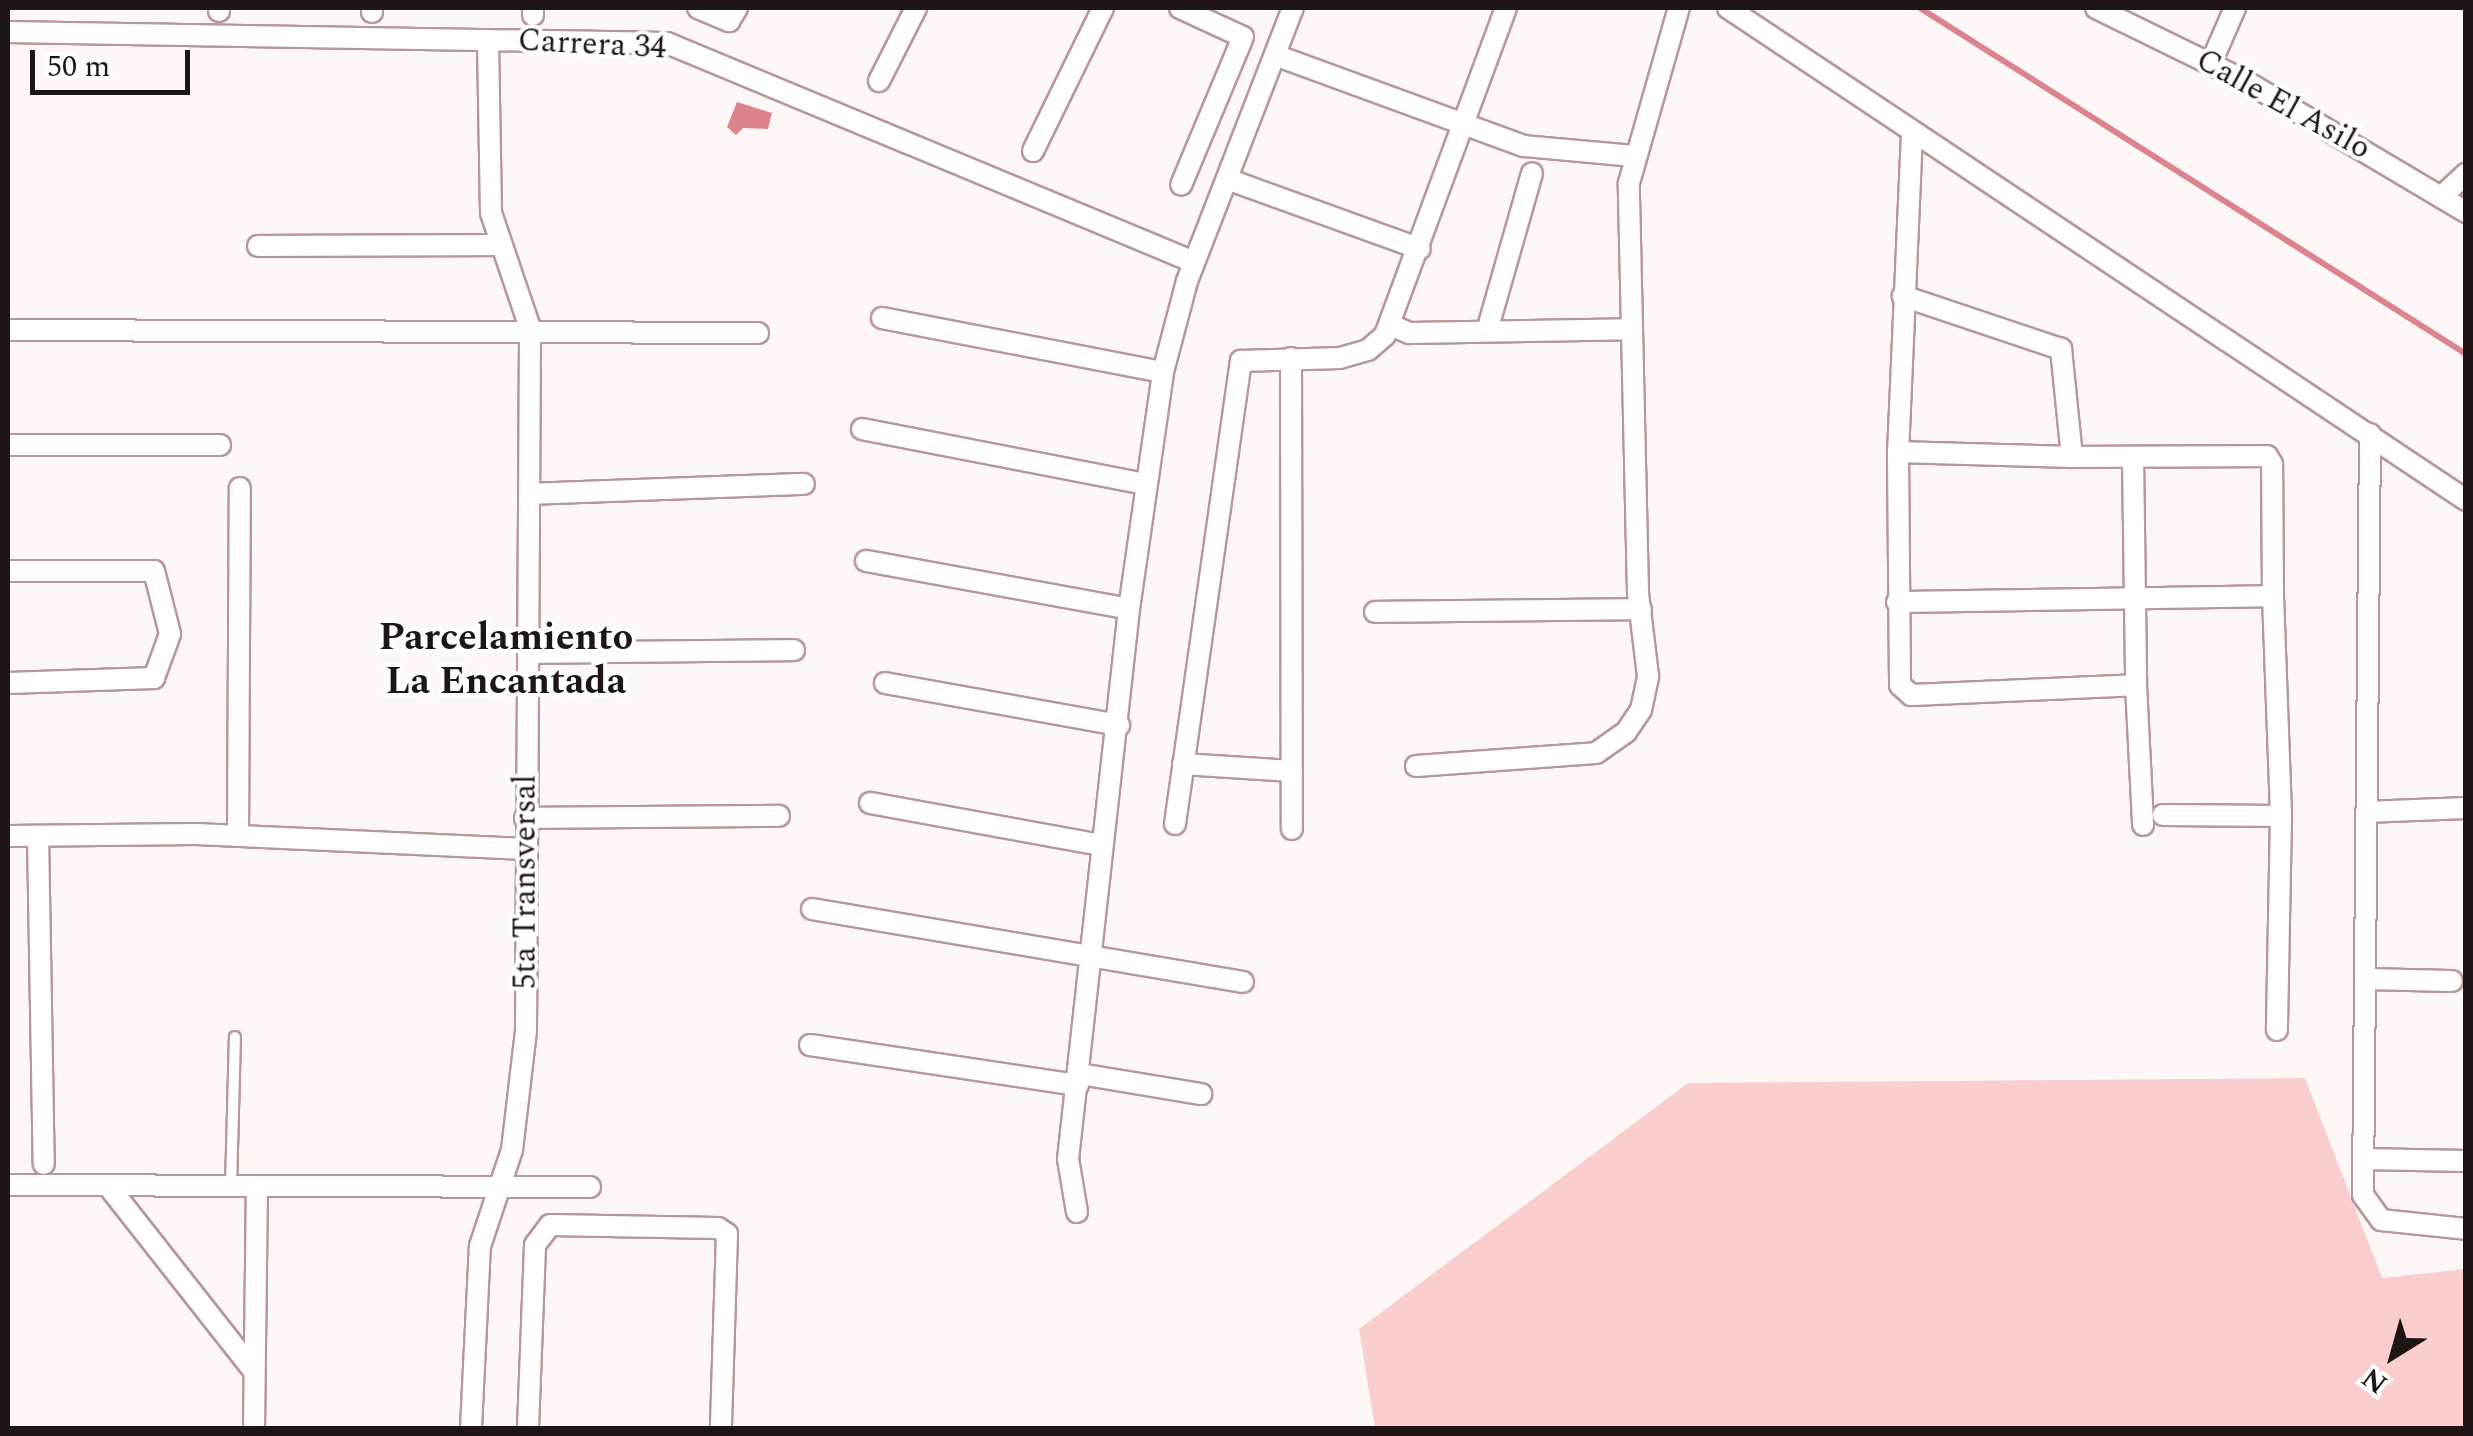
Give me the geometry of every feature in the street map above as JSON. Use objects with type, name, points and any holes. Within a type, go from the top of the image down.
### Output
[{"type":"street","points":[[698,8],[729,21],[737,8]]},
{"type":"street","points":[[878,81],[916,8]]},
{"type":"street","points":[[1033,151],[1103,8]]},
{"type":"street","points":[[1180,8],[1243,37],[1181,186]]},
{"type":"street","points":[[1076,1212],[1068,1159],[1129,609],[1164,372],[1194,262],[1293,8]]},
{"type":"street","points":[[1175,824],[1238,367],[1246,357],[1340,358],[1368,350],[1391,325],[1504,8]]},
{"type":"street","points":[[1416,766],[1596,753],[1614,743],[1641,710],[1648,676],[1640,609],[1630,329],[1632,156],[1679,8]]},
{"type":"street","points":[[1728,8],[2466,500]]},
{"type":"street","name":"Calle El Asilo","points":[[2096,8],[2210,63],[2466,212]]},
{"type":"street","points":[[2210,63],[2235,8]]},
{"type":"street","name":"Carrera 34","points":[[8,32],[666,43],[1194,262]]},
{"type":"street","points":[[488,40],[491,213],[499,246],[530,328]]},
{"type":"street","points":[[1275,55],[1463,128],[1524,146],[1632,156]]},
{"type":"street","points":[[1912,132],[1898,452],[1896,602],[1900,685],[1911,695],[2136,686]]},
{"type":"street","points":[[1487,331],[1532,173]]},
{"type":"street","points":[[2441,197],[2466,174]]},
{"type":"street","points":[[1227,179],[1420,249]]},
{"type":"street","points":[[258,246],[499,246]]},
{"type":"street","points":[[1903,296],[2061,349],[2072,457]]},
{"type":"street","points":[[882,318],[1164,372]]},
{"type":"street","points":[[1391,325],[1410,333],[1630,329]]},
{"type":"street","points":[[8,330],[530,328],[758,333]]},
{"type":"street","name":"5ta Transversal","points":[[471,1428],[480,1246],[497,1184],[512,1150],[526,1030],[524,849],[530,328]]},
{"type":"street","points":[[1291,358],[1292,829]]},
{"type":"street","points":[[862,429],[1146,484]]},
{"type":"street","points":[[2370,434],[2363,1195],[2381,1220],[2466,1229]]},
{"type":"street","points":[[8,445],[220,444]]},
{"type":"street","points":[[1898,452],[2272,460],[2282,816],[2277,1030]]},
{"type":"street","points":[[2133,457],[2136,686],[2143,824]]},
{"type":"street","points":[[530,494],[804,484]]},
{"type":"street","points":[[238,836],[240,488]]},
{"type":"street","points":[[866,562],[1129,609]]},
{"type":"street","points":[[8,571],[154,571],[170,634],[154,678],[8,683]]},
{"type":"street","points":[[1896,602],[2273,596]]},
{"type":"street","points":[[1375,612],[1640,609]]},
{"type":"street","points":[[528,653],[794,650]]},
{"type":"street","points":[[885,683],[1118,725]]},
{"type":"street","points":[[1183,764],[1292,771]]},
{"type":"street","points":[[870,803],[1101,845]]},
{"type":"street","points":[[2366,812],[2466,808]]},
{"type":"street","points":[[2163,815],[2282,816]]},
{"type":"street","points":[[525,818],[779,816]]},
{"type":"street","points":[[8,836],[238,836],[524,849]]},
{"type":"street","points":[[38,836],[44,1164]]},
{"type":"street","points":[[812,909],[1243,982]]},
{"type":"street","points":[[2365,980],[2452,981]]},
{"type":"street","points":[[810,1046],[1201,1094]]},
{"type":"street","points":[[2363,1159],[2466,1160]]},
{"type":"street","points":[[8,1186],[590,1187]]},
{"type":"street","points":[[108,1186],[254,1370]]},
{"type":"street","points":[[254,1428],[257,1189]]},
{"type":"street","points":[[528,1428],[535,1245],[550,1225],[718,1228],[727,1234],[721,1428]]},
{"type":"lane","points":[[231,1188],[235,1036]]},
{"type":"shaded area","points":[[737,102],[772,113],[768,129],[743,128],[736,135],[727,127]]},
{"type":"shaded area","points":[[2305,1078],[2382,1278],[2465,1269],[2465,1428],[1375,1428],[1359,1329],[1688,1083]]},
{"type":"waterway","points":[[1920,8],[2466,354]]},
{"type":"district","name":"Parcelamiento La Encantada","points":[[506,661]]}]
